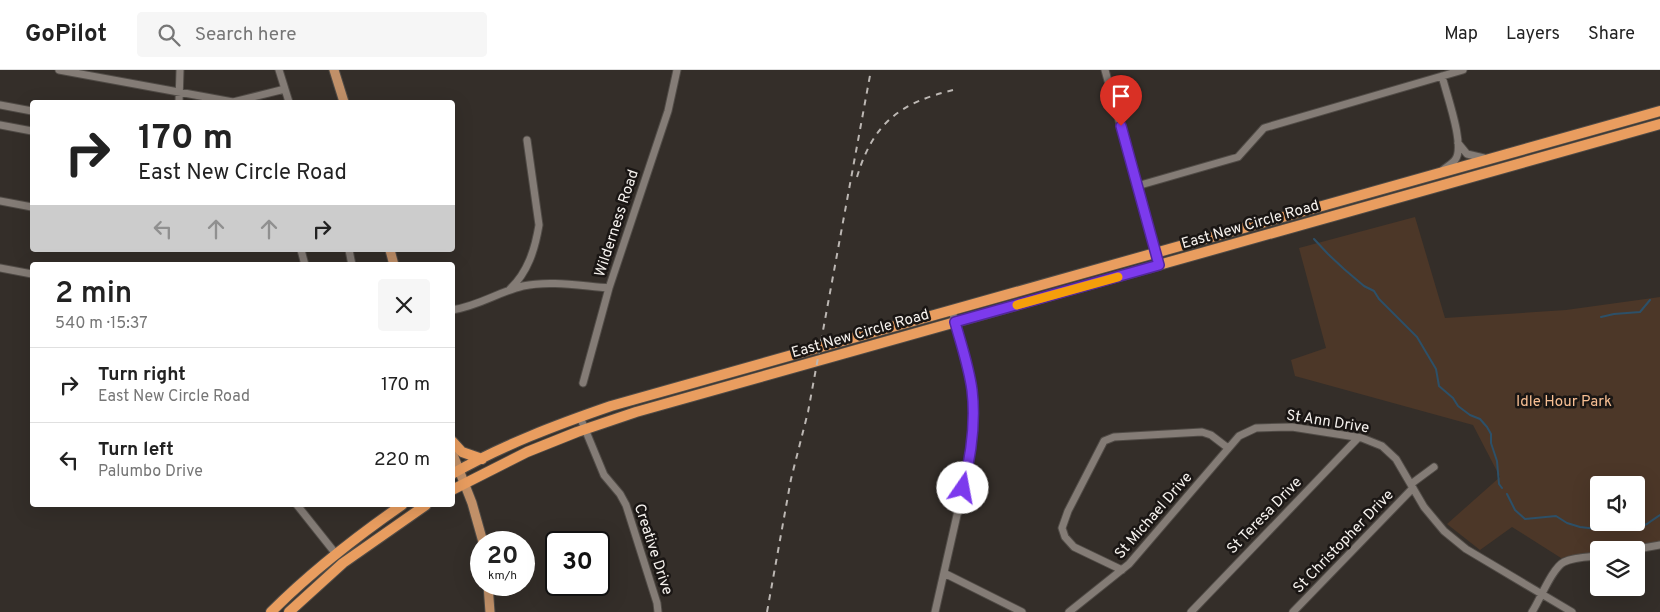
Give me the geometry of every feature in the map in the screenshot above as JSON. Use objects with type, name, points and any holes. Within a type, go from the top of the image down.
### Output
[{"type":"highway","name":"East New Circle Road","points":[[456,472],[526,437],[580,417],[728,373],[1660,111]]},
{"type":"highway","name":"East New Circle Road","points":[[455,489],[528,452],[636,412],[1660,124]]},
{"type":"highway","points":[[455,444],[462,452],[482,458]]},
{"type":"highway","points":[[271,612],[332,557],[399,507]]},
{"type":"highway","points":[[289,612],[343,563],[423,507]]},
{"type":"highway","points":[[332,557],[343,563]]},
{"type":"main road","points":[[334,70],[343,100]]},
{"type":"main road","points":[[456,472],[465,484],[479,531]]},
{"type":"main road","points":[[489,596],[490,612]]},
{"type":"street","points":[[59,70],[222,100]]},
{"type":"street","points":[[178,100],[180,70]]},
{"type":"street","points":[[279,70],[288,100]]},
{"type":"street","name":"Wilderness Road","points":[[455,309],[476,305],[508,291],[534,285],[609,288],[668,111],[677,70]]},
{"type":"street","points":[[1105,70],[1159,265]]},
{"type":"street","points":[[1137,186],[1238,157],[1264,128],[1463,70]]},
{"type":"street","points":[[1438,173],[1455,160],[1458,154],[1458,132],[1442,76]]},
{"type":"street","points":[[241,100],[285,89]]},
{"type":"street","points":[[0,104],[30,111]]},
{"type":"street","points":[[0,125],[30,131]]},
{"type":"street","points":[[508,291],[520,278],[530,261],[539,225],[526,140]]},
{"type":"street","points":[[1458,142],[1467,154],[1487,159]]},
{"type":"street","points":[[0,201],[30,207]]},
{"type":"street","points":[[0,268],[30,274]]},
{"type":"street","points":[[583,383],[609,288]]},
{"type":"street","points":[[935,612],[967,471],[973,429],[972,390],[952,310]]},
{"type":"street","name":"Creative Drive","points":[[580,417],[604,475],[626,504],[657,603],[658,612]]},
{"type":"street","name":"St Ann Drive","points":[[1228,448],[1245,432],[1264,427],[1304,428],[1374,442],[1390,452],[1402,467],[1433,519],[1450,537],[1542,596],[1572,612]]},
{"type":"street","points":[[1122,570],[1074,547],[1065,537],[1062,528],[1068,511],[1104,441],[1114,437],[1202,432],[1211,435],[1228,448]]},
{"type":"street","name":"St Teresa Drive","points":[[1191,612],[1358,438]]},
{"type":"street","name":"St Michael Drive","points":[[1069,612],[1122,570],[1136,556],[1228,448]]},
{"type":"street","points":[[1412,486],[1434,467]]},
{"type":"street","name":"St Christopher Drive","points":[[1293,612],[1412,486]]},
{"type":"street","points":[[299,507],[327,542],[332,557]]},
{"type":"street","points":[[1645,548],[1660,545]]},
{"type":"street","points":[[1532,612],[1553,573],[1559,566],[1569,560],[1590,557]]},
{"type":"street","points":[[944,573],[1022,612]]},
{"type":"green space","name":"Idle Hour Park","points":[[1415,217],[1445,318],[1566,310],[1660,297],[1660,542],[1645,544],[1645,541],[1590,541],[1590,553],[1561,558],[1512,527],[1480,550],[1447,524],[1500,477],[1473,425],[1295,376],[1291,360],[1326,348],[1299,248]]},
{"type":"waterway","points":[[1314,239],[1344,269],[1364,286],[1374,291],[1379,299],[1417,337],[1436,369],[1439,386],[1453,398],[1458,406],[1470,415],[1480,419],[1487,427],[1491,434],[1491,443],[1497,461],[1499,484],[1502,488]]},
{"type":"waterway","points":[[1601,317],[1640,312],[1650,300]]},
{"type":"waterway","points":[[1507,494],[1515,510],[1525,519],[1556,516],[1567,523],[1580,527],[1597,529],[1610,528],[1611,525],[1640,526],[1647,524],[1660,515]]},
{"type":"railway","points":[[767,612],[791,479],[808,412],[871,70]]},
{"type":"railway","points":[[857,177],[871,142],[891,118],[918,101],[953,90]]},
{"type":"slow traffic","points":[[1017,305],[1118,277]]},
{"type":"route","points":[[963,488],[972,443],[973,403],[972,390],[955,322],[1159,265],[1121,126]]}]
